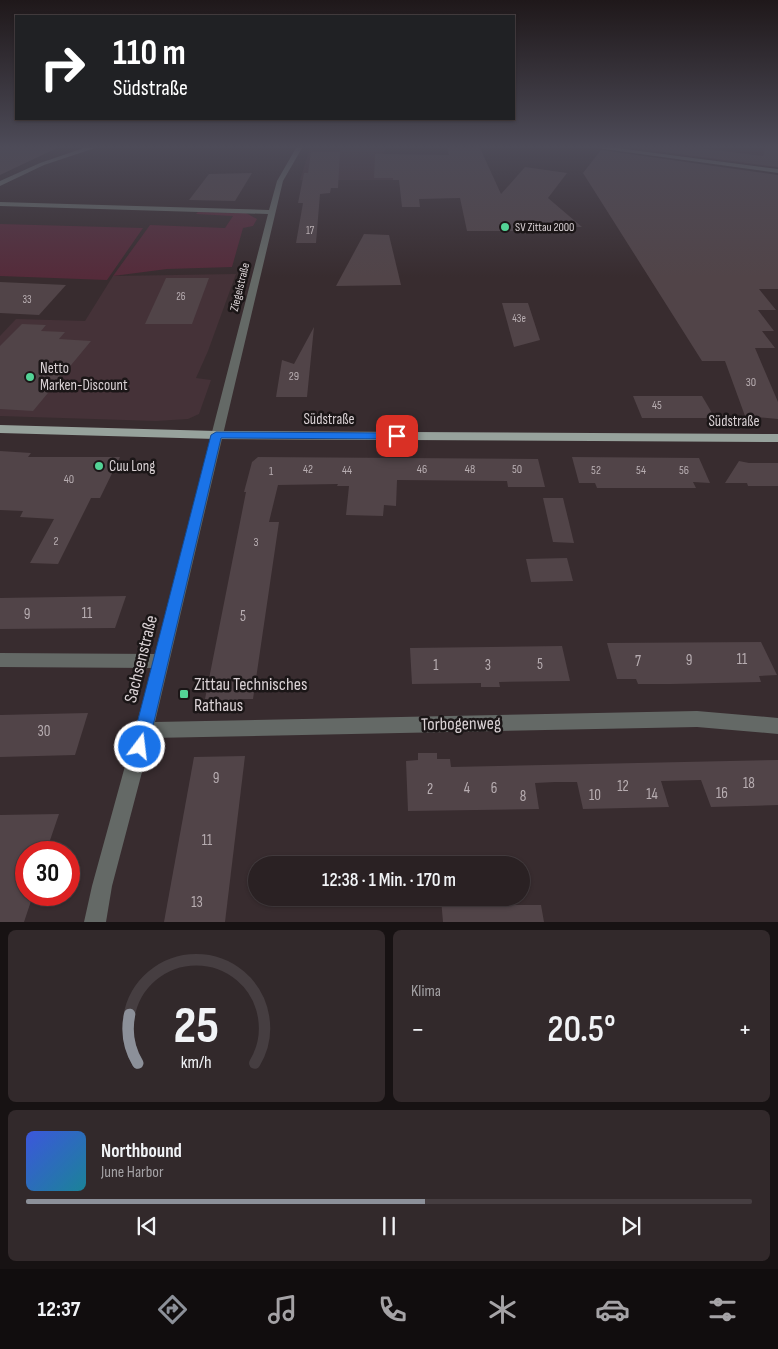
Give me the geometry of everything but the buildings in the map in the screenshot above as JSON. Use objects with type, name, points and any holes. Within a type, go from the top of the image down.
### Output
[{"type":"main road","name":"Südstraße","points":[[0,429],[216,435],[778,438]]},
{"type":"street","name":"Ziegelstraße","points":[[216,435],[277,191]]},
{"type":"street","points":[[0,204],[272,212]]},
{"type":"street","name":"Sachsenstraße","points":[[95,922],[102,886],[162,661],[216,435]]},
{"type":"street","points":[[0,660],[162,661]]},
{"type":"street","name":"Torbogenweg","points":[[144,730],[696,719],[778,726]]},
{"type":"shaded area","points":[[198,212],[246,213],[257,219],[253,226],[243,228],[232,267],[167,269],[113,276],[150,225],[225,228],[233,216],[196,214]]},
{"type":"shaded area","points":[[0,224],[143,228],[107,280],[0,276]]},
{"type":"shaded area","points":[[236,274],[208,351],[196,378],[211,380],[199,414],[188,419],[156,421],[0,416],[0,336],[16,319],[85,321],[113,276]]},
{"type":"place","name":"SV Zittau 2000","points":[[505,227]]},
{"type":"place","name":"Netto Marken-Discount","points":[[30,377]]},
{"type":"place","name":"Cuu Long","points":[[99,466]]},
{"type":"place","name":"Zittau Technisches Rathaus","points":[[184,694]]},
{"type":"route","points":[[140,747],[216,435],[397,436]]}]
